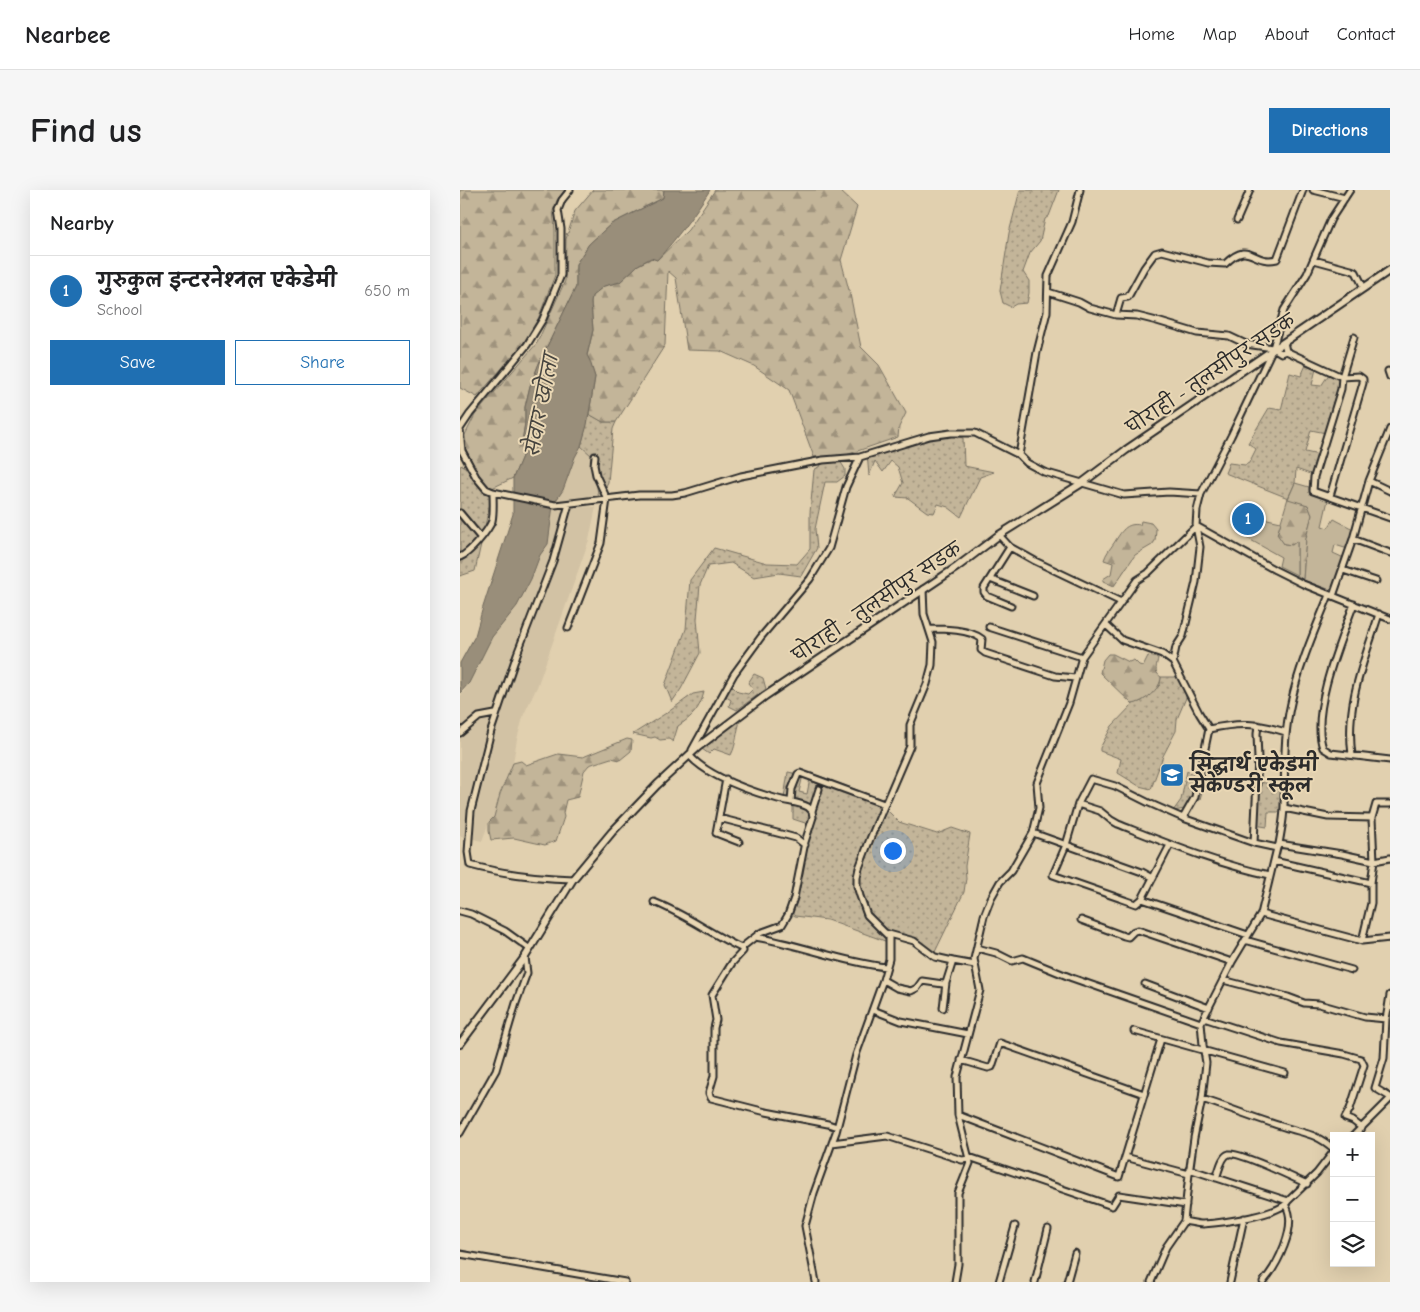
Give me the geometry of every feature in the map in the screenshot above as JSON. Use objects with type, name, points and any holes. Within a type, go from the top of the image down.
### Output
[{"type":"main road","name":"घोराही - तुलसीपुर सडक","points":[[460,1044],[530,949],[573,879],[612,832],[657,785],[698,747],[765,696],[957,567],[998,535],[1082,483],[1126,450],[1273,348],[1390,270]]},
{"type":"street","points":[[570,190],[562,200],[558,210],[561,275],[543,319],[527,345],[470,414],[460,429],[462,451],[476,477],[486,489],[555,505],[639,495],[679,495],[741,476],[823,460],[860,457],[929,436],[951,433],[975,433],[1019,455],[1027,463],[1044,472],[1082,483],[1124,494],[1169,492],[1201,494]]},
{"type":"street","points":[[1019,455],[1036,352],[1047,312],[1048,276],[1072,222],[1080,190]]},
{"type":"street","points":[[1237,220],[1250,190]]},
{"type":"street","points":[[1116,315],[1121,298],[1128,297],[1144,268],[1155,253],[1162,251],[1208,263],[1224,264],[1235,254],[1242,252],[1270,260],[1277,259],[1302,190]]},
{"type":"street","points":[[1314,190],[1345,198]]},
{"type":"street","points":[[1173,662],[1176,647],[1183,636],[1196,582],[1200,547],[1196,526],[1196,510],[1201,494],[1273,348],[1284,310],[1307,274],[1331,219],[1350,190]]},
{"type":"street","points":[[1314,260],[1356,272],[1364,288]]},
{"type":"street","points":[[1048,292],[1079,302],[1090,308],[1116,315],[1137,316],[1197,333],[1228,336],[1246,344],[1273,348],[1281,353],[1286,351],[1342,377],[1359,376],[1363,379],[1363,383],[1330,496]]},
{"type":"street","points":[[1354,337],[1342,377],[1341,389],[1314,477],[1313,491],[1390,518]]},
{"type":"street","points":[[1284,342],[1286,351]]},
{"type":"street","points":[[1388,371],[1390,378]]},
{"type":"street","points":[[1151,1282],[1166,1247],[1184,1222],[1189,1172],[1202,1099],[1206,1063],[1202,1021],[1232,962],[1261,914],[1278,846],[1284,808],[1286,732],[1291,703],[1330,595],[1343,570],[1362,509],[1368,481],[1390,429]]},
{"type":"street","points":[[568,628],[601,543],[607,499],[596,475],[594,456]]},
{"type":"street","points":[[812,811],[808,806],[759,793],[726,779],[697,765],[690,755],[734,674],[761,636],[820,564],[830,548],[846,487],[860,457]]},
{"type":"street","points":[[1368,481],[1390,491]]},
{"type":"street","points":[[460,557],[466,554],[492,520],[493,492]]},
{"type":"street","points":[[569,504],[554,561],[517,654],[496,714],[471,811],[468,861],[470,865],[481,869],[545,878],[573,879]]},
{"type":"street","points":[[460,513],[480,537]]},
{"type":"street","points":[[1196,526],[1275,570],[1330,595],[1390,618]]},
{"type":"street","points":[[955,1282],[958,1264],[958,1193],[970,1163],[958,1115],[957,1077],[980,990],[974,959],[984,916],[1000,882],[1011,871],[1033,833],[1039,808],[1037,782],[1069,703],[1082,657],[1137,580],[1148,573],[1196,526]]},
{"type":"street","points":[[998,535],[1010,547],[1121,602]]},
{"type":"street","points":[[1353,539],[1390,553]]},
{"type":"street","points":[[1010,547],[984,588],[984,592],[987,596],[1011,606]]},
{"type":"street","points":[[1343,570],[1376,581]]},
{"type":"street","points":[[990,579],[1033,596]]},
{"type":"street","points":[[816,1282],[806,1226],[814,1193],[837,1127],[856,1056],[889,959],[889,937],[867,915],[857,886],[859,868],[884,804],[910,746],[910,725],[924,692],[932,665],[933,642],[924,614],[923,589]]},
{"type":"street","points":[[1354,604],[1326,690],[1320,720],[1320,741],[1323,748],[1331,753],[1390,760]]},
{"type":"street","points":[[1352,755],[1349,735],[1355,687],[1379,614]]},
{"type":"street","points":[[1106,625],[1122,640],[1162,654],[1173,662],[1209,729],[1194,797],[1183,818]]},
{"type":"street","points":[[989,627],[1082,657]]},
{"type":"street","points":[[929,629],[951,630],[975,635],[982,640],[981,650],[985,653],[1055,676],[1076,678]]},
{"type":"street","points":[[460,733],[479,718],[496,714]]},
{"type":"street","points":[[1209,729],[1250,723],[1286,732]]},
{"type":"street","points":[[1254,843],[1258,726]]},
{"type":"street","points":[[791,802],[794,782],[800,773],[884,804]]},
{"type":"street","points":[[726,779],[716,833],[739,842]]},
{"type":"street","points":[[1170,844],[1142,899],[1136,904],[1053,875],[1066,846],[1078,804],[1091,779],[1115,786],[1183,818],[1254,843],[1342,854],[1374,862],[1390,858]]},
{"type":"street","points":[[741,948],[760,933],[782,925],[788,915],[794,898],[813,817],[812,811],[819,789]]},
{"type":"street","points":[[1078,804],[1100,811],[1111,820],[1170,844],[1235,868],[1270,876]]},
{"type":"street","points":[[1362,941],[1371,904],[1374,862],[1372,818],[1376,804],[1390,804]]},
{"type":"street","points":[[1284,808],[1328,817],[1372,818]]},
{"type":"street","points":[[719,818],[796,838],[805,845]]},
{"type":"street","points":[[1033,833],[1142,872],[1153,878]]},
{"type":"street","points":[[1274,861],[1371,883]]},
{"type":"street","points":[[1142,899],[1246,937],[1352,970]]},
{"type":"street","points":[[654,902],[681,913],[708,931],[741,948]]},
{"type":"street","points":[[460,911],[471,914],[505,931],[530,949]]},
{"type":"street","points":[[1261,914],[1362,941],[1390,938]]},
{"type":"street","points":[[1081,920],[1128,937],[1138,930],[1232,962]]},
{"type":"street","points":[[885,933],[914,941],[936,957],[975,965]]},
{"type":"street","points":[[755,937],[778,940],[840,959],[886,967]]},
{"type":"street","points":[[741,948],[743,951],[732,962],[712,995],[716,1020],[714,1028],[714,1076],[709,1093],[711,1098],[837,1127]]},
{"type":"street","points":[[977,948],[1012,960],[1023,958],[1072,978],[1202,1021],[1281,1043],[1344,1054],[1361,1059],[1364,1065],[1350,1109],[1345,1118],[1362,1128]]},
{"type":"street","points":[[460,1133],[496,1070],[527,973],[524,957]]},
{"type":"street","points":[[943,1008],[946,983],[952,961]]},
{"type":"street","points":[[883,980],[897,988],[910,991],[917,988],[922,981],[946,983]]},
{"type":"street","points":[[1223,980],[1304,1003],[1319,1004],[1364,1017],[1386,1019]]},
{"type":"street","points":[[1145,984],[1209,1008]]},
{"type":"street","points":[[1358,1132],[1390,1098],[1376,1088],[1384,1058],[1386,1019],[1390,995]]},
{"type":"street","points":[[873,1010],[901,1021],[968,1034]]},
{"type":"street","points":[[1134,1031],[1285,1073]]},
{"type":"street","points":[[958,1115],[1119,1177],[1161,1039]]},
{"type":"street","points":[[961,1060],[982,1067],[992,1067],[1000,1043],[1144,1094]]},
{"type":"street","points":[[1202,1099],[1313,1135],[1330,1147]]},
{"type":"street","points":[[832,1143],[887,1136],[962,1160],[969,1158],[1112,1206],[1119,1195],[1186,1205]]},
{"type":"street","points":[[1216,1178],[1224,1157],[1228,1154],[1233,1154],[1307,1184]]},
{"type":"street","points":[[1184,1222],[1201,1224],[1244,1218],[1279,1209],[1287,1204],[1307,1184],[1330,1155]]},
{"type":"street","points":[[1125,1157],[1216,1178],[1287,1204],[1290,1212],[1289,1229],[1281,1254],[1263,1282]]},
{"type":"street","points":[[1230,1282],[1244,1218]]},
{"type":"street","points":[[999,1282],[1015,1226]]},
{"type":"street","points":[[1035,1282],[1048,1229]]},
{"type":"street","points":[[1067,1282],[1075,1253]]},
{"type":"street","points":[[460,1254],[625,1282]]},
{"type":"shaded area","points":[[581,446],[592,456],[599,500],[557,505],[596,507],[589,540],[537,687],[524,714],[513,763],[500,794],[494,817],[489,822],[482,841],[460,836],[460,697],[492,637],[517,606],[531,579],[540,555],[548,544],[553,505],[563,490]]},
{"type":"green space","points":[[460,190],[565,190],[557,200],[553,211],[555,275],[538,319],[522,345],[477,397],[460,388]]},
{"type":"green space","points":[[593,190],[664,190],[663,198],[611,224],[589,244],[576,264],[576,287],[530,386],[525,407],[522,442],[523,454],[513,478],[490,489],[477,472],[462,441],[475,415],[537,343],[565,281],[566,239],[575,211]]},
{"type":"green space","points":[[715,190],[839,190],[857,207],[841,260],[861,347],[879,365],[906,413],[899,427],[898,437],[846,455],[814,457],[789,390],[754,366],[720,351],[687,350],[676,278],[668,271],[665,345],[616,422],[603,422],[589,414],[595,377],[587,356],[593,330],[592,296],[604,286],[620,282],[638,265],[652,258],[657,260],[688,230]]},
{"type":"green space","points":[[1020,190],[1059,190],[1049,216],[1045,219],[1040,241],[1030,253],[1023,272],[1029,281],[1027,303],[1016,304],[1011,307],[1003,303],[1000,291],[1009,233]]},
{"type":"green space","points":[[1306,365],[1316,369],[1312,385],[1321,386],[1329,374],[1338,379],[1339,389],[1326,433],[1311,430],[1305,452],[1319,455],[1313,475],[1296,469],[1295,483],[1288,498],[1225,473],[1229,463],[1245,465],[1249,463],[1256,449],[1248,443],[1269,408],[1281,410],[1290,373],[1301,376]]},
{"type":"green space","points":[[589,414],[603,422],[616,422],[613,429],[608,482],[599,500],[592,456],[581,446]]},
{"type":"green space","points":[[954,436],[963,438],[964,466],[994,472],[980,477],[961,517],[948,507],[938,504],[934,513],[927,512],[908,498],[895,497],[903,483],[898,467],[891,461],[883,472],[875,461],[869,476],[867,453],[905,443]]},
{"type":"green space","points":[[827,461],[840,461],[845,469],[845,476],[837,482],[825,482],[815,529],[817,548],[801,576],[779,573],[754,577],[731,563],[708,566],[700,585],[697,619],[700,653],[672,702],[665,685],[686,629],[690,580],[714,548],[767,563],[797,564],[810,549],[810,513],[814,470]]},
{"type":"green space","points":[[463,465],[491,499],[475,571],[460,576],[460,466]]},
{"type":"green space","points":[[1295,483],[1309,487],[1309,490],[1328,500],[1322,526],[1328,528],[1334,519],[1353,529],[1348,549],[1335,545],[1333,553],[1344,558],[1331,590],[1303,580],[1306,538],[1312,515],[1308,505],[1288,499]]},
{"type":"green space","points":[[1288,498],[1308,505],[1312,515],[1306,538],[1303,580],[1297,575],[1297,542],[1292,545],[1284,544],[1277,535]]},
{"type":"green space","points":[[1263,518],[1281,522],[1277,534],[1284,544],[1292,545],[1297,541],[1297,575],[1279,566],[1281,557],[1247,538],[1251,523],[1260,527]]},
{"type":"green space","points":[[1141,521],[1151,523],[1156,529],[1155,541],[1152,545],[1135,555],[1114,586],[1103,581],[1103,579],[1111,574],[1113,563],[1104,560],[1108,551],[1127,526],[1140,525]]},
{"type":"green space","points":[[1108,654],[1113,654],[1129,662],[1134,660],[1143,666],[1148,656],[1158,658],[1156,671],[1161,677],[1155,691],[1146,698],[1132,704],[1100,673],[1103,660]]},
{"type":"green space","points":[[754,674],[763,678],[766,689],[737,710],[729,706],[731,700],[725,696],[732,686],[738,692],[748,694],[753,689],[748,683]]},
{"type":"green space","points":[[1161,677],[1177,677],[1185,687],[1186,698],[1177,719],[1176,731],[1163,756],[1151,789],[1139,786],[1118,773],[1121,759],[1100,751],[1100,748],[1112,726],[1133,704],[1142,701],[1160,685]]},
{"type":"green space","points":[[704,692],[695,712],[678,726],[673,742],[669,739],[660,740],[655,737],[651,738],[633,734],[693,694]]},
{"type":"green space","points":[[741,719],[731,755],[714,749],[709,754],[702,749]]},
{"type":"green space","points":[[627,739],[632,740],[631,751],[620,760],[611,758],[589,765],[584,771],[578,797],[566,800],[564,817],[556,841],[545,845],[514,838],[491,840],[489,822],[494,817],[500,794],[513,763],[521,761],[526,765],[558,754],[583,757]]},
{"type":"green space","points":[[1187,771],[1208,784],[1204,785],[1200,799],[1185,809],[1173,811],[1181,800]]},
{"type":"green space","points":[[788,772],[803,775],[799,792],[807,794],[811,773],[884,800],[887,810],[899,822],[937,834],[952,828],[970,834],[965,866],[964,892],[934,954],[919,942],[894,932],[885,941],[827,920],[795,916],[787,910],[808,824],[793,819],[793,807],[784,798]]},
{"type":"green space","points":[[1258,782],[1281,785],[1281,812],[1268,812],[1267,827],[1255,825]]},
{"type":"water","name":"सेवार खोला","points":[[664,190],[710,190],[685,226],[657,260],[651,258],[638,265],[620,282],[604,286],[592,296],[593,330],[587,355],[595,377],[587,425],[581,446],[563,490],[553,505],[548,544],[540,555],[531,579],[517,606],[492,637],[469,683],[460,693],[460,663],[475,636],[513,514],[513,478],[523,454],[522,442],[525,407],[530,386],[576,287],[576,264],[589,244],[611,224],[663,198]]},
{"type":"place","name":"गुरुकुल इन्टरनेश्नल एकेडेमी","points":[[1248,519]]},
{"type":"place","name":"सिद्धार्थ एकेडमी सेकेण्डरी स्कूल","points":[[1172,775]]}]
